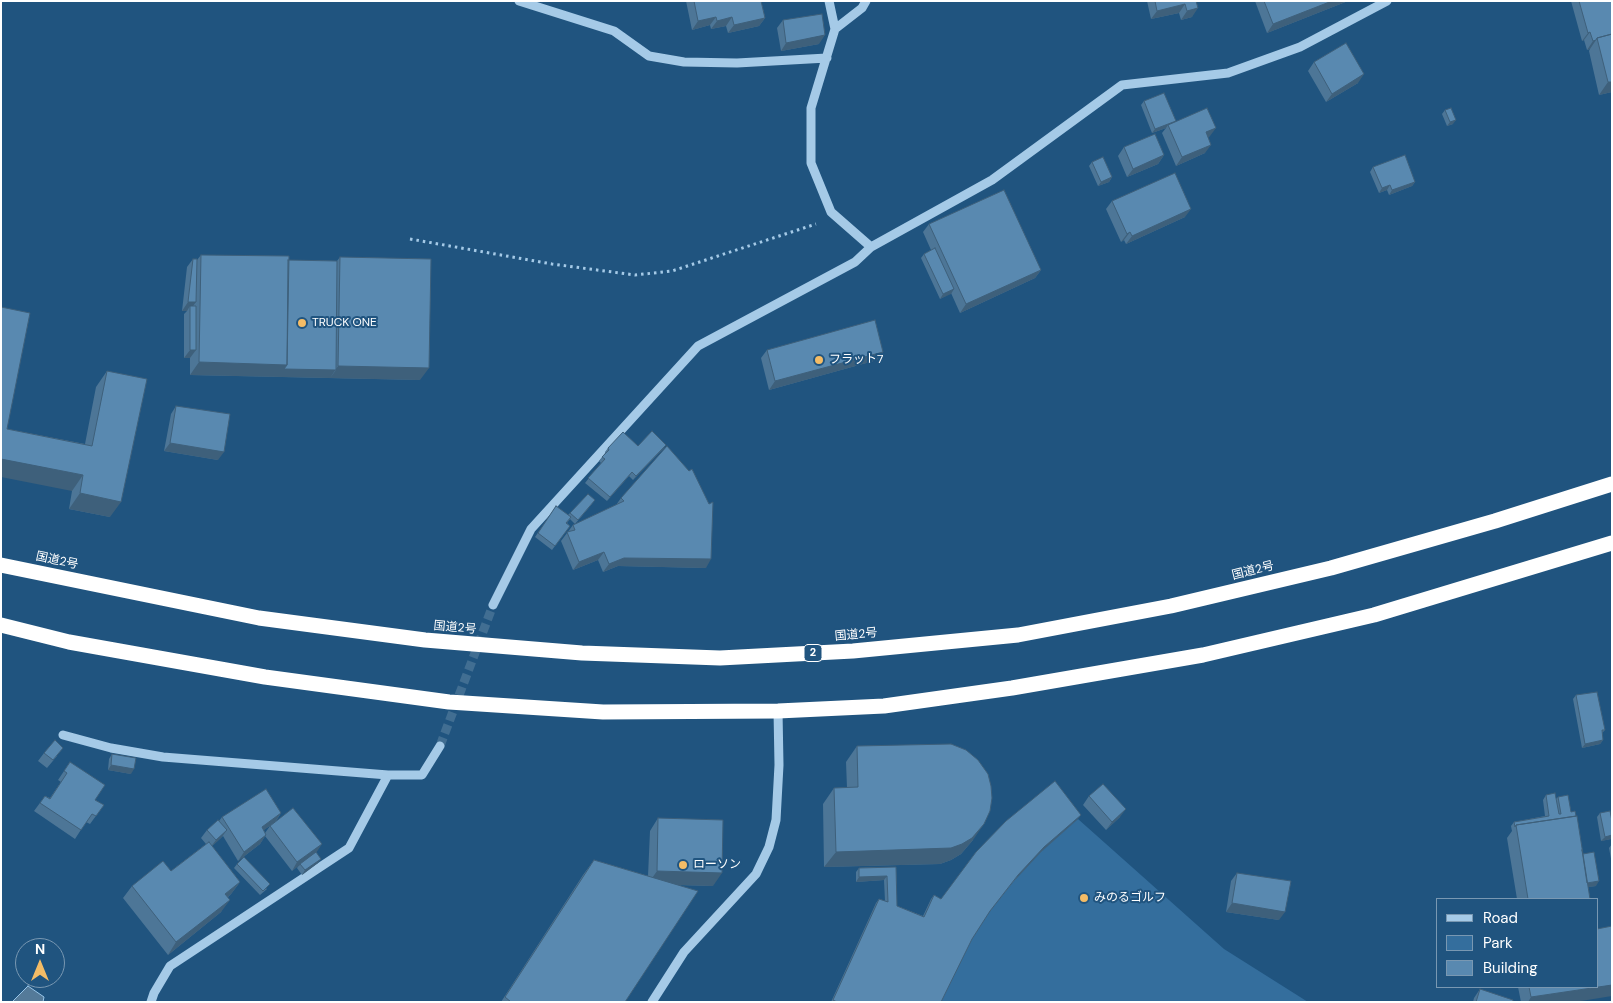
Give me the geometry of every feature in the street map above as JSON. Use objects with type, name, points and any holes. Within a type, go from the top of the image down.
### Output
[{"type":"highway","name":"国道2号","points":[[1,565],[259,618],[425,640],[582,653],[720,658],[853,651],[1018,635],[1171,606],[1340,565],[1495,521],[1612,484]]},
{"type":"highway","points":[[1,625],[69,642],[265,677],[449,702],[603,712],[778,711],[884,706],[1012,688],[1203,655],[1374,615],[1612,543]]},
{"type":"street","points":[[519,1],[614,31],[649,56],[684,62],[737,63],[826,58]]},
{"type":"street","points":[[829,1],[835,29],[811,108],[811,162],[832,212],[871,247]]},
{"type":"street","points":[[835,29],[862,8],[866,1]]},
{"type":"street","points":[[492,605],[531,529],[698,346],[855,262],[871,247],[992,180],[1122,85],[1228,73],[1300,47],[1387,1]]},
{"type":"street","points":[[652,1002],[684,952],[756,874],[769,847],[776,820],[779,764],[778,711]]},
{"type":"street","points":[[63,735],[111,748],[163,756],[388,775],[422,775],[440,746]]},
{"type":"street","points":[[151,1002],[154,993],[170,966],[349,848],[388,775]]},
{"type":"path","points":[[410,239],[552,264],[635,275],[672,271],[837,217]]},
{"type":"green space","name":"みのるゴルフ","points":[[1078,819],[1224,949],[1308,1002],[940,1002],[969,943],[987,915],[1015,880],[1041,852]]},
{"type":"shaded area","points":[[26,988],[31,988],[44,997],[43,1002],[12,1002]]},
{"type":"building","points":[[694,1],[761,1],[765,18],[734,25],[732,17],[717,21],[716,17],[698,21]]},
{"type":"building","points":[[1155,1],[1196,1],[1198,8],[1187,11],[1185,4],[1157,11]]},
{"type":"building","points":[[1264,1],[1332,1],[1273,24]]},
{"type":"building","points":[[1579,1],[1612,1],[1612,34],[1593,41],[1590,32],[1588,33]]},
{"type":"building","points":[[822,14],[825,35],[786,43],[783,20]]},
{"type":"building","points":[[1612,34],[1612,82],[1608,82],[1597,38]]},
{"type":"building","points":[[1346,43],[1364,74],[1332,94],[1314,62]]},
{"type":"building","points":[[1164,93],[1176,121],[1155,129],[1144,101]]},
{"type":"building","points":[[1207,108],[1216,128],[1206,132],[1211,145],[1182,157],[1168,125]]},
{"type":"building","points":[[1451,108],[1456,120],[1450,122],[1445,110]]},
{"type":"building","points":[[1155,134],[1164,155],[1133,169],[1124,147]]},
{"type":"building","points":[[1405,155],[1415,182],[1392,190],[1390,185],[1382,188],[1373,167]]},
{"type":"building","points":[[1103,157],[1112,177],[1101,182],[1092,162]]},
{"type":"building","points":[[1175,173],[1191,209],[1132,236],[1130,232],[1127,234],[1112,201]]},
{"type":"building","points":[[1004,190],[1041,270],[966,304],[929,224]]},
{"type":"building","points":[[935,248],[954,289],[943,294],[924,254]]},
{"type":"building","points":[[201,255],[289,256],[287,365],[199,362]]},
{"type":"building","points":[[340,257],[431,259],[429,368],[338,366]]},
{"type":"building","points":[[193,259],[197,259],[196,302],[188,302]]},
{"type":"building","points":[[288,260],[337,261],[336,370],[284,369],[287,365]]},
{"type":"building","points":[[190,306],[196,306],[196,350],[190,350]]},
{"type":"building","points":[[1,307],[30,313],[7,429],[92,446],[107,371],[147,379],[121,502],[80,493],[83,475],[1,459]]},
{"type":"building","points":[[875,320],[883,352],[775,381],[767,350]]},
{"type":"building","points":[[176,406],[230,414],[224,452],[170,443]]},
{"type":"building","points":[[652,431],[666,445],[636,476],[632,472],[610,497],[588,478],[605,459],[602,457],[609,450],[608,448],[623,432],[638,446]]},
{"type":"building","points":[[667,446],[689,471],[692,469],[709,504],[713,502],[711,559],[624,558],[609,564],[604,552],[579,562],[567,532],[575,530],[573,525],[624,501],[621,498]]},
{"type":"building","points":[[588,494],[595,500],[578,520],[570,513]]},
{"type":"building","points":[[556,506],[571,517],[566,523],[570,526],[555,546],[538,533]]},
{"type":"building","points":[[1597,692],[1605,730],[1602,730],[1603,740],[1585,744],[1576,695]]},
{"type":"building","points":[[55,740],[63,748],[53,760],[44,753]]},
{"type":"building","points":[[951,744],[966,750],[978,760],[988,774],[991,786],[990,811],[984,824],[972,838],[951,848],[836,852],[834,788],[858,787],[857,746]]},
{"type":"building","points":[[112,754],[136,758],[134,769],[111,765]]},
{"type":"building","points":[[70,762],[105,785],[95,800],[104,805],[96,816],[92,814],[81,830],[40,803],[45,796],[50,799],[67,773],[64,771]]},
{"type":"building","points":[[1055,781],[1081,815],[1044,847],[1018,875],[990,911],[972,939],[941,1002],[837,1002],[833,1000],[879,899],[888,902],[887,876],[859,877],[859,868],[896,867],[897,906],[924,917],[934,895],[941,899],[976,852],[1006,821]]},
{"type":"building","points":[[1103,784],[1126,809],[1112,822],[1089,796]]},
{"type":"building","points":[[266,789],[281,813],[262,827],[266,835],[244,852],[222,817]]},
{"type":"building","points":[[1555,793],[1559,814],[1561,814],[1558,797],[1568,795],[1571,812],[1575,811],[1576,816],[1516,825],[1515,827],[1514,822],[1549,816],[1546,795]]},
{"type":"building","points":[[293,808],[322,844],[297,862],[270,826]]},
{"type":"building","points":[[1610,811],[1612,835],[1605,837],[1600,813]]},
{"type":"building","points":[[1577,816],[1590,898],[1528,898],[1516,825]]},
{"type":"building","points":[[658,818],[723,820],[722,873],[657,871]]},
{"type":"building","points":[[218,820],[227,830],[216,840],[207,830]]},
{"type":"building","points":[[209,842],[240,882],[225,894],[230,900],[176,942],[132,886],[163,861],[171,871]]},
{"type":"building","points":[[1582,850],[1583,854],[1594,852],[1599,881],[1587,883]]},
{"type":"building","points":[[316,852],[321,859],[305,870],[300,864]]},
{"type":"building","points":[[244,857],[270,884],[263,891],[237,864]]},
{"type":"building","points":[[594,860],[698,891],[625,1002],[511,1002],[505,997]]},
{"type":"building","points":[[1237,873],[1291,881],[1285,912],[1232,903]]},
{"type":"building","points":[[1612,926],[1612,985],[1598,987],[1598,929]]},
{"type":"building","points":[[1529,988],[1592,988],[1531,997]]},
{"type":"building","points":[[1480,989],[1513,1000],[1513,1002],[1476,1002]]},
{"type":"tunnel","points":[[440,746],[493,605]]},
{"type":"place","name":"TRUCK ONE","points":[[302,323]]},
{"type":"place","name":"フラット7","points":[[819,360]]},
{"type":"place","name":"ローソン","points":[[683,865]]},
{"type":"place","name":"みのるゴルフ","points":[[1084,898]]}]
